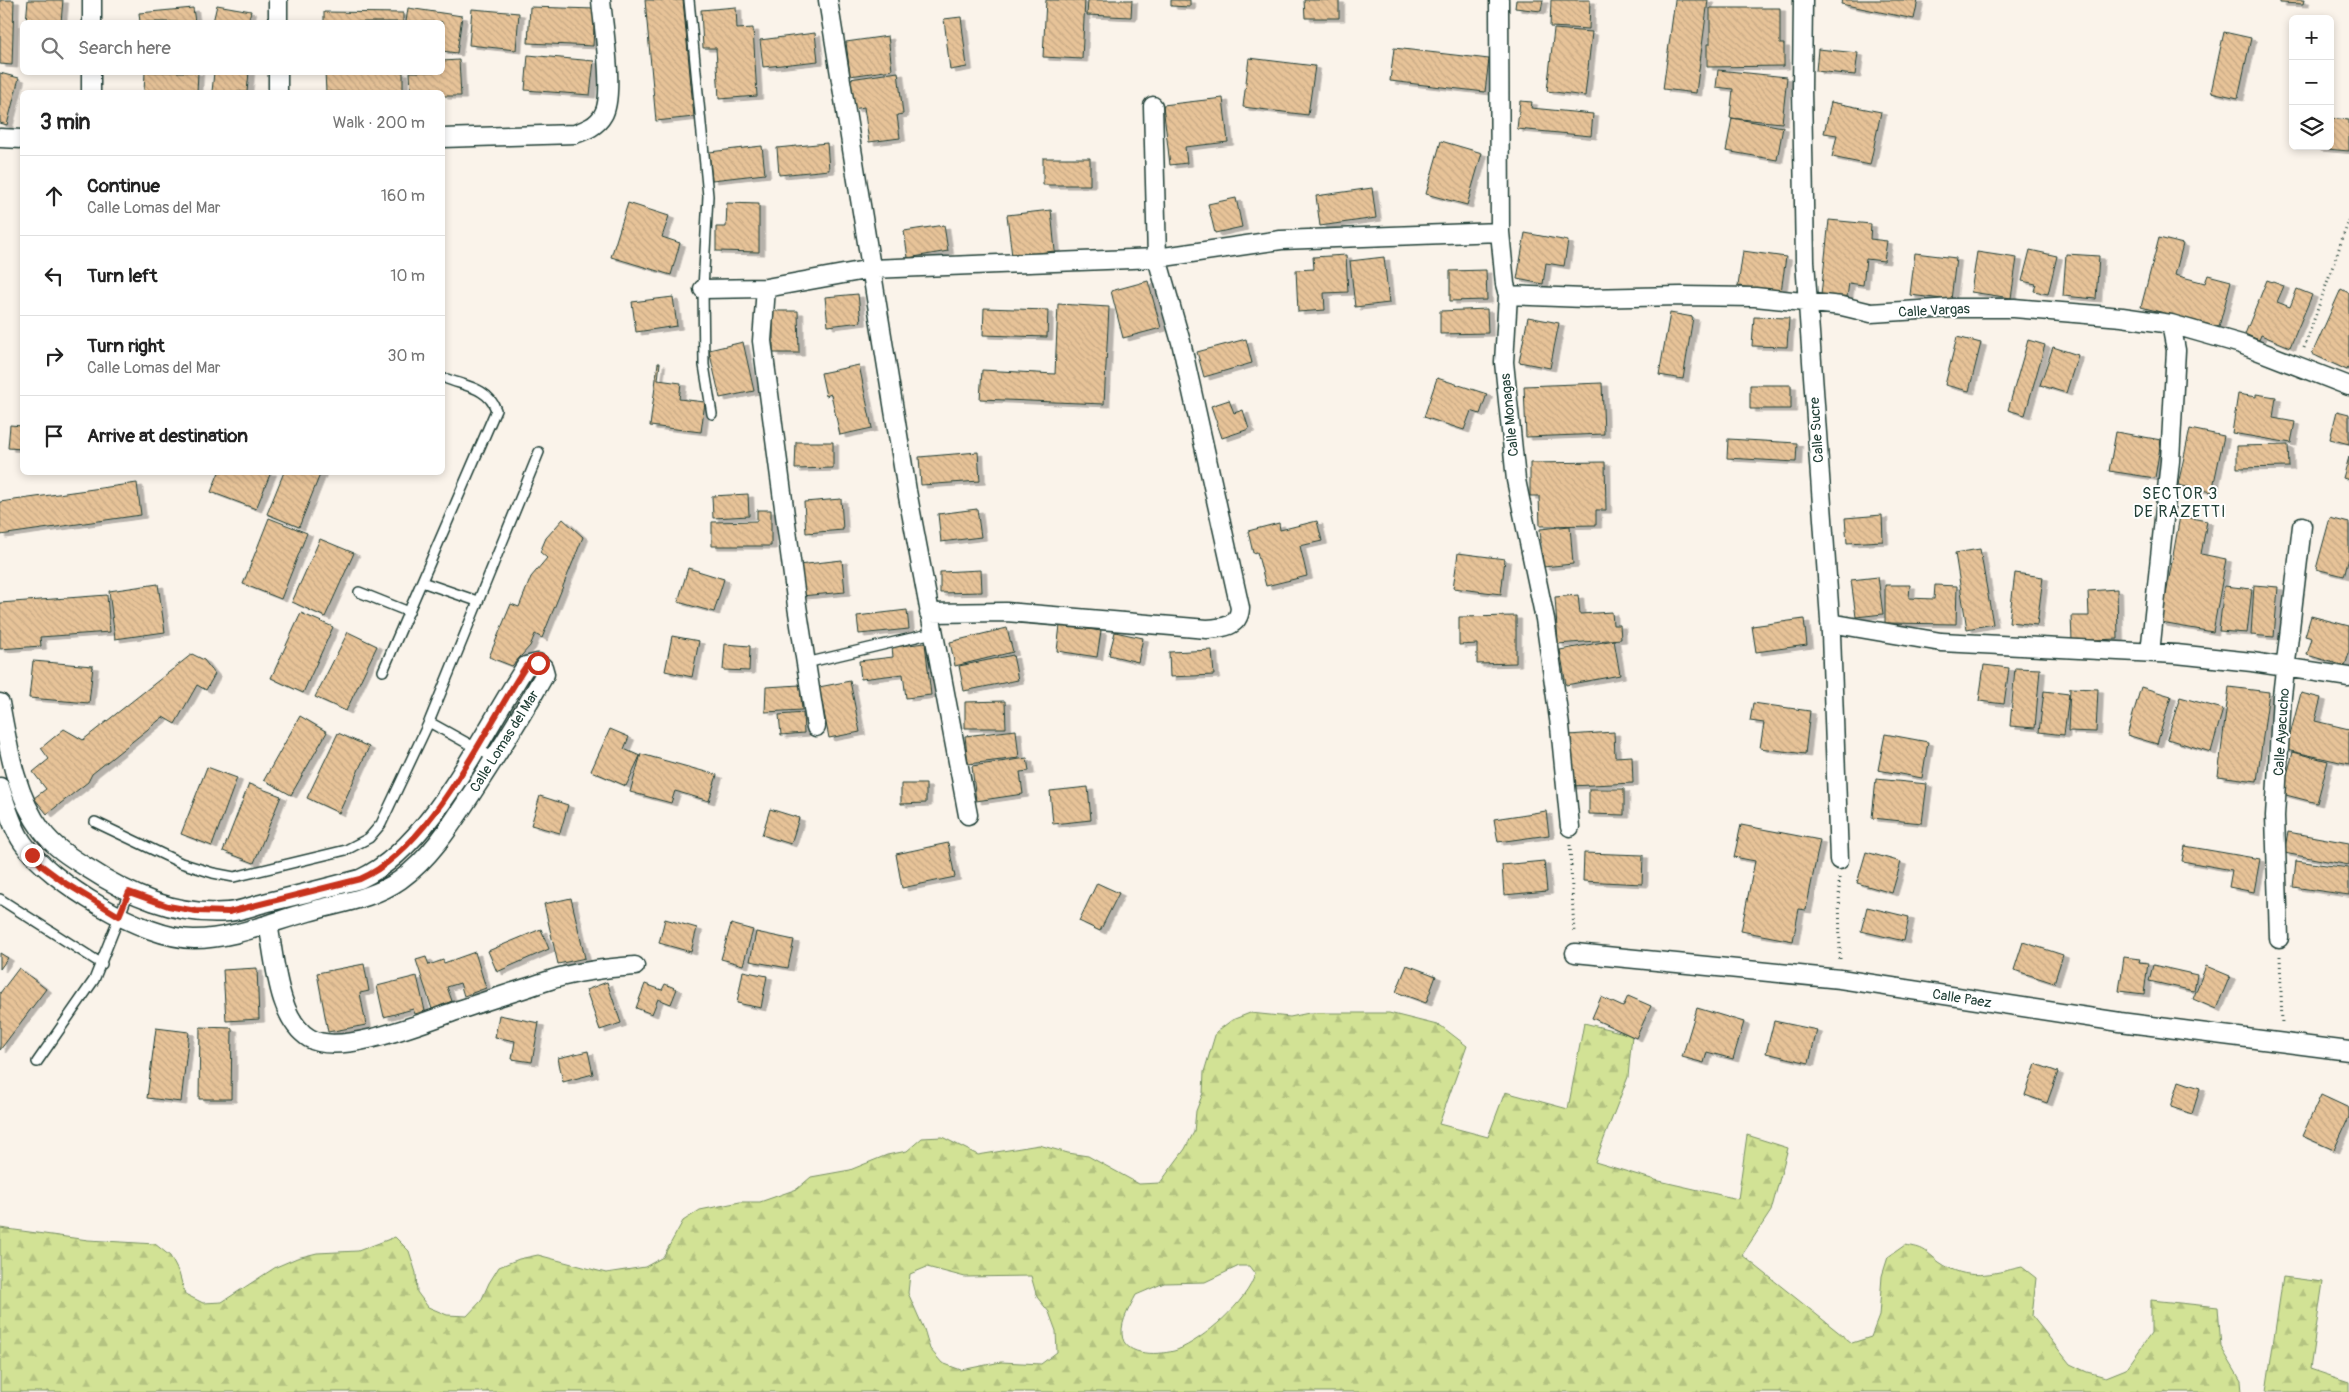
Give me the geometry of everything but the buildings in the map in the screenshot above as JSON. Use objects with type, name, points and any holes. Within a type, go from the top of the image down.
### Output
[{"type":"street","points":[[92,0],[92,20]]},
{"type":"street","points":[[278,0],[278,20]]},
{"type":"street","points":[[445,138],[575,134],[590,129],[603,115],[609,95],[601,0]]},
{"type":"street","points":[[828,0],[907,491],[968,815]]},
{"type":"street","name":"Calle Monagas","points":[[1499,0],[1500,232],[1508,295],[1504,362],[1516,480],[1545,619],[1560,726],[1570,827]]},
{"type":"street","name":"Calle Sucre","points":[[1803,0],[1802,89],[1807,302],[1830,623],[1839,860]]},
{"type":"street","points":[[91,75],[91,90]]},
{"type":"street","points":[[278,75],[278,90]]},
{"type":"street","points":[[929,613],[1006,612],[1207,630],[1228,626],[1238,619],[1240,608],[1181,342],[1157,258],[1152,106]]},
{"type":"street","points":[[0,138],[20,139]]},
{"type":"street","points":[[703,289],[766,288],[871,269],[1157,258],[1281,240],[1500,232]]},
{"type":"street","points":[[766,288],[762,340],[797,606],[816,727]]},
{"type":"street","name":"Calle Vargas","points":[[1508,295],[1585,298],[1755,297],[1842,306],[1871,313],[1952,308],[2014,308],[2122,316],[2171,324],[2242,344],[2349,386]]},
{"type":"street","points":[[2150,653],[2170,461],[2176,350],[2171,324]]},
{"type":"street","name":"Calle Ayacucho","points":[[2279,938],[2274,816],[2282,696],[2302,526]]},
{"type":"street","points":[[1830,623],[1941,642],[2150,653],[2286,667],[2349,677]]},
{"type":"street","name":"Calle Lomas del Mar","points":[[0,703],[12,764],[28,806],[42,831],[58,848],[75,861],[129,892],[168,906],[196,911],[229,912],[360,879],[378,872],[398,856],[428,822],[526,666],[533,663],[541,665],[546,674],[445,834],[418,865],[400,880],[373,895],[232,934],[193,939],[141,927],[119,916],[42,866],[22,842],[0,787]]},
{"type":"street","points":[[268,924],[282,999],[288,1012],[296,1025],[310,1039],[326,1044],[339,1044],[396,1032],[554,979],[608,968],[635,966]]},
{"type":"street","name":"Calle Paez","points":[[1575,952],[1840,979],[2120,1022],[2349,1051]]},
{"type":"lane","points":[[689,0],[708,196],[703,289],[704,365],[712,414]]},
{"type":"lane","points":[[383,671],[496,410],[484,392],[447,379]]},
{"type":"lane","points":[[95,822],[181,863],[234,877],[346,850],[369,838],[381,824],[429,722],[539,452]]},
{"type":"lane","points":[[422,582],[477,601]]},
{"type":"lane","points":[[359,592],[409,612]]},
{"type":"lane","points":[[806,663],[933,633]]},
{"type":"lane","points":[[429,722],[494,758]]},
{"type":"lane","points":[[37,1062],[94,980],[102,964],[129,892]]},
{"type":"lane","points":[[0,898],[102,964]]},
{"type":"path","points":[[2298,366],[2349,220]]},
{"type":"path","points":[[1570,827],[1575,952]]},
{"type":"path","points":[[1839,860],[1840,979]]},
{"type":"path","points":[[2279,938],[2282,1042]]},
{"type":"green space","points":[[1250,1013],[1290,1017],[1309,1013],[1389,1013],[1441,1026],[1467,1046],[1439,1124],[1488,1137],[1505,1092],[1568,1109],[1584,1023],[1632,1035],[1628,1077],[1595,1162],[1655,1180],[1738,1199],[1747,1135],[1788,1148],[1771,1211],[1742,1255],[1852,1343],[1871,1337],[1879,1316],[1882,1276],[1888,1257],[1905,1245],[1917,1247],[1950,1268],[1970,1274],[1989,1274],[2022,1267],[2036,1278],[2032,1316],[2070,1364],[2087,1372],[2106,1377],[2126,1369],[2151,1334],[2151,1300],[2218,1307],[2221,1347],[2241,1381],[2242,1392],[0,1392],[0,1228],[88,1240],[155,1244],[170,1256],[179,1273],[185,1294],[203,1303],[222,1302],[276,1267],[297,1258],[317,1253],[358,1251],[395,1237],[409,1251],[416,1273],[417,1292],[428,1307],[447,1315],[467,1316],[481,1301],[499,1267],[519,1259],[538,1255],[606,1273],[645,1267],[663,1257],[683,1221],[700,1210],[740,1202],[760,1202],[797,1189],[811,1177],[850,1170],[887,1155],[907,1151],[922,1138],[942,1137],[978,1155],[1039,1145],[1088,1156],[1139,1184],[1160,1183],[1185,1149],[1194,1132],[1196,1111],[1203,1093],[1204,1072],[1216,1032],[1232,1020]],"holes":[[[1239,1266],[1249,1266],[1255,1274],[1251,1285],[1234,1307],[1199,1338],[1177,1350],[1163,1353],[1136,1351],[1124,1342],[1122,1334],[1123,1324],[1136,1295],[1164,1283],[1205,1282]],[[927,1267],[965,1277],[1031,1276],[1037,1297],[1049,1312],[1056,1331],[1057,1352],[1041,1364],[1001,1362],[961,1370],[942,1363],[930,1349],[924,1329],[908,1293],[910,1274]]]},
{"type":"green space","points":[[2283,1277],[2323,1282],[2310,1369],[2349,1382],[2349,1392],[2266,1392]]},
{"type":"district","name":"SECTOR 3 DE RAZETTI","points":[[2180,502]]},
{"type":"route","points":[[32,855],[42,866],[65,883],[119,916],[129,892],[168,906],[196,911],[229,912],[360,879],[378,872],[398,856],[428,822],[526,666],[538,663]]}]
